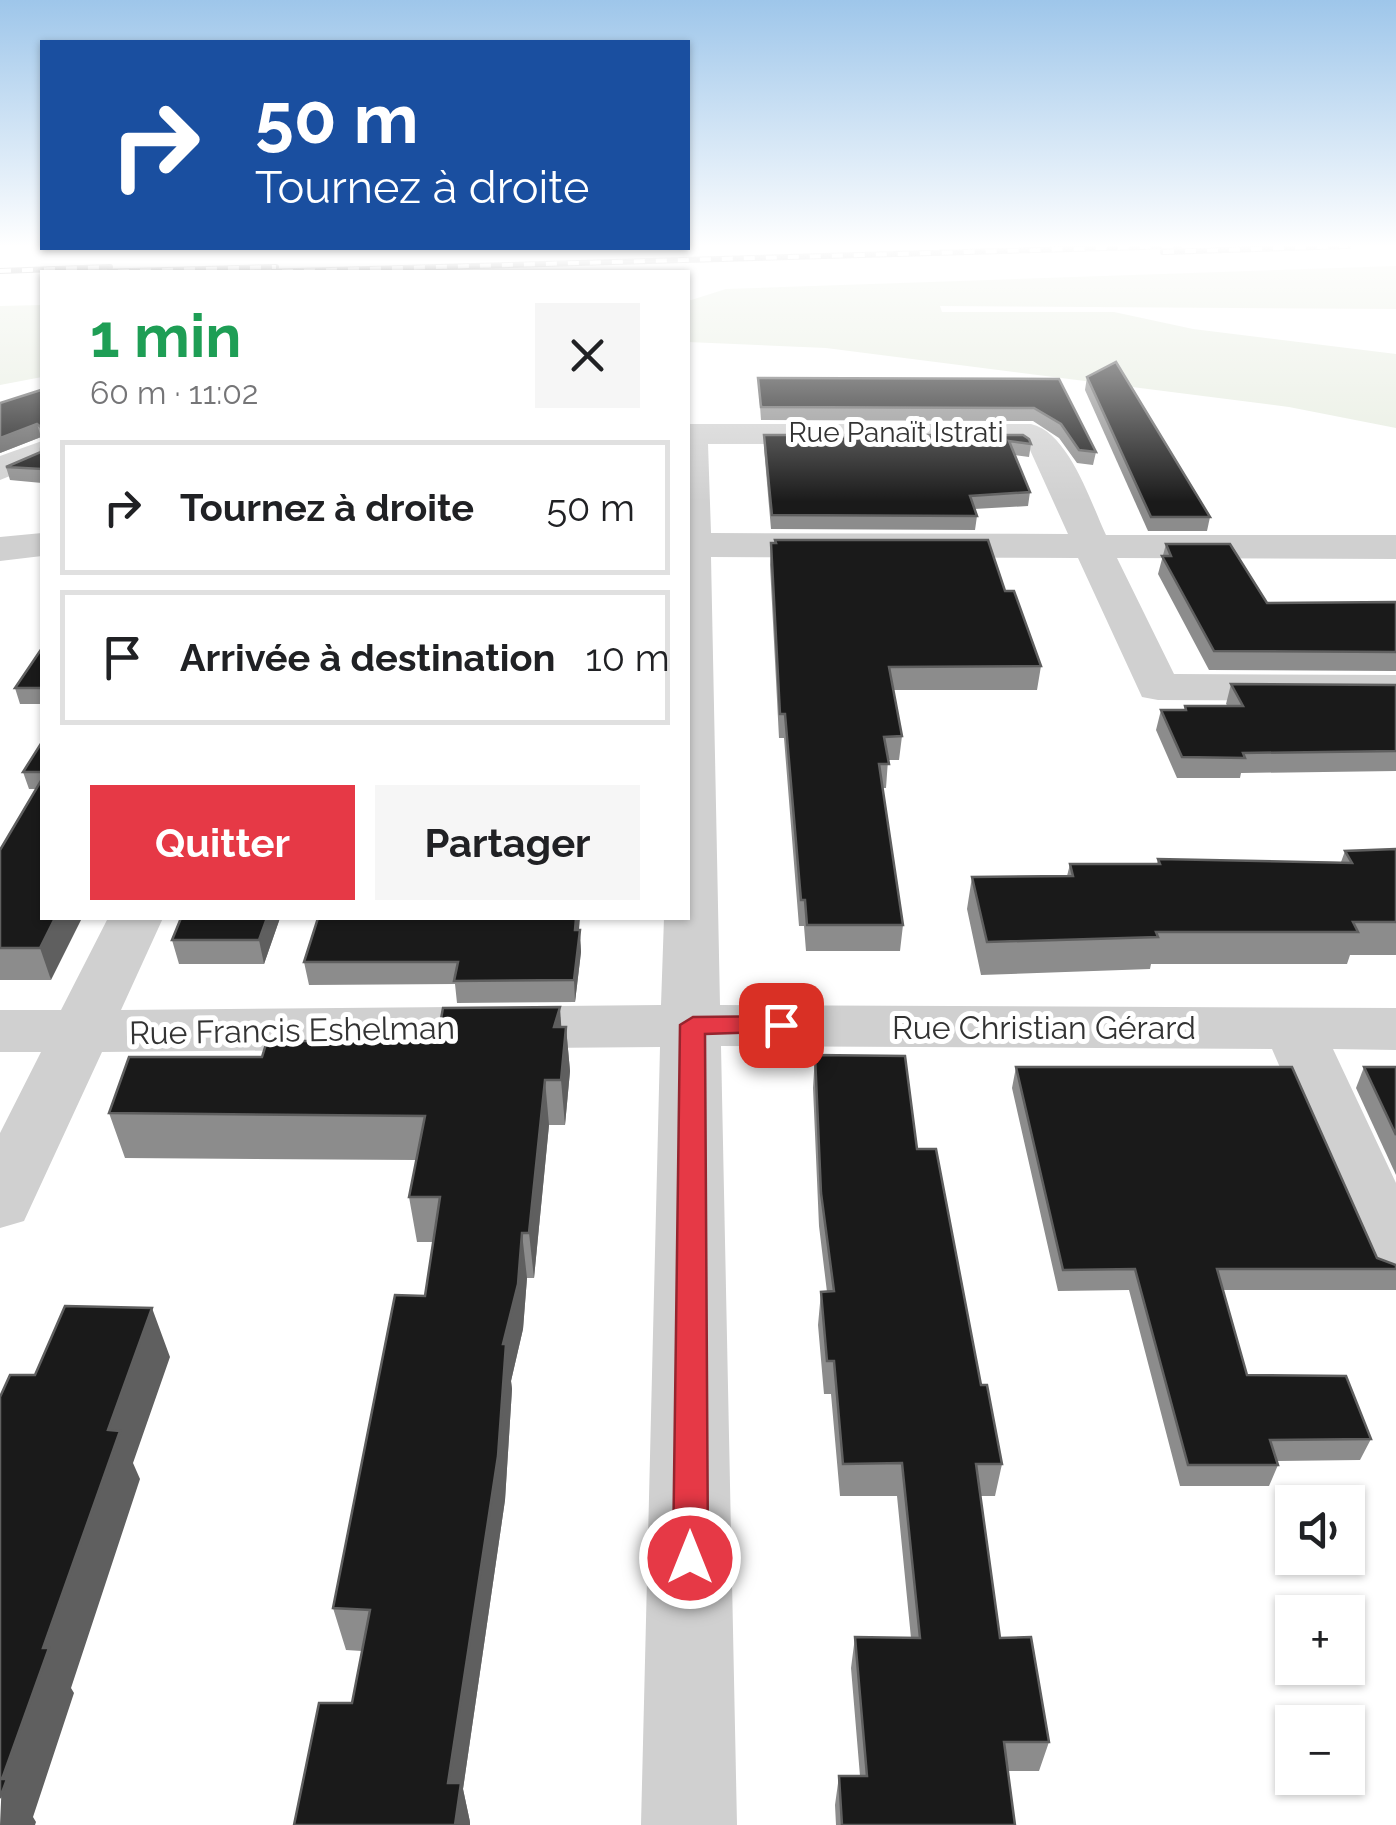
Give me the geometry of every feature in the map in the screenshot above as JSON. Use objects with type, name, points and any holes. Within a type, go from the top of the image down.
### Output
[{"type":"street","points":[[688,1825],[693,1025],[690,434]]},
{"type":"street","name":"Rue Panaït Istrati","points":[[690,434],[1030,434],[1045,446],[1092,546]]},
{"type":"street","points":[[0,469],[40,452]]},
{"type":"street","points":[[692,545],[1396,546]]},
{"type":"street","points":[[0,549],[40,546]]},
{"type":"street","points":[[1092,546],[1158,687],[1396,688]]},
{"type":"street","points":[[0,1031],[81,1031],[134,920]]},
{"type":"street","name":"Rue Christian Gérard","points":[[693,1025],[1396,1028]]},
{"type":"street","name":"Rue Francis Eshelman","points":[[0,1202],[81,1031],[693,1025]]},
{"type":"street","points":[[1293,1028],[1396,1258]]},
{"type":"shaded area","points":[[0,331],[40,331],[40,377],[0,385]]},
{"type":"shaded area","points":[[690,331],[1211,331],[1396,354],[1396,428],[1289,407],[826,348],[690,342]]},
{"type":"building","points":[[1116,362],[1210,517],[1151,517],[1087,377]]},
{"type":"building","points":[[758,378],[1059,379],[1096,452],[1079,450],[1061,424],[1034,408],[761,407]]},
{"type":"building","points":[[40,390],[40,426],[37,424],[0,438],[0,403]]},
{"type":"building","points":[[764,435],[1023,435],[1031,444],[1009,441],[1030,492],[970,496],[977,516],[772,515]]},
{"type":"building","points":[[40,452],[40,469],[6,467]]},
{"type":"building","points":[[988,540],[1005,591],[1014,591],[1041,666],[889,667],[902,736],[884,737],[889,764],[879,764],[903,925],[807,925],[805,900],[801,900],[785,714],[780,714],[771,543]]},
{"type":"building","points":[[1166,544],[1230,544],[1267,603],[1396,602],[1396,652],[1214,651],[1162,556],[1171,556]]},
{"type":"building","points":[[40,651],[40,688],[15,688]]},
{"type":"building","points":[[1231,684],[1396,685],[1396,751],[1182,757],[1161,710],[1243,706]]},
{"type":"building","points":[[40,745],[40,772],[23,772]]},
{"type":"building","points":[[40,782],[40,920],[54,920],[40,948],[0,948],[0,850]]},
{"type":"building","points":[[1396,849],[1396,922],[1353,922],[1358,932],[1156,932],[1158,937],[987,942],[972,877],[1073,876],[1070,864],[1160,864],[1158,859],[1352,863],[1345,851]]},
{"type":"building","points":[[180,920],[266,920],[259,940],[172,940]]},
{"type":"building","points":[[317,920],[576,920],[575,930],[580,930],[574,980],[454,981],[458,962],[304,962]]},
{"type":"building","points":[[560,1007],[554,1027],[566,1027],[561,1080],[545,1080],[529,1233],[522,1233],[518,1284],[503,1344],[498,1456],[448,1783],[461,1783],[455,1825],[294,1825],[319,1703],[352,1703],[370,1610],[333,1608],[395,1295],[425,1296],[440,1197],[409,1197],[425,1116],[109,1113],[129,1057],[262,1057],[267,1041],[437,1041],[443,1008]]},
{"type":"building","points":[[815,1055],[905,1056],[917,1149],[936,1149],[981,1385],[987,1385],[1002,1464],[976,1464],[1000,1638],[1031,1637],[1049,1742],[1004,1742],[1015,1825],[842,1825],[839,1776],[867,1776],[855,1637],[920,1638],[902,1463],[843,1464],[834,1361],[827,1361],[821,1292],[834,1291],[821,1193]]},
{"type":"building","points":[[1016,1067],[1292,1067],[1377,1258],[1396,1265],[1396,1269],[1217,1269],[1247,1375],[1346,1376],[1371,1439],[1270,1440],[1278,1465],[1188,1465],[1135,1269],[1063,1270]]},
{"type":"building","points":[[1364,1067],[1396,1067],[1396,1135]]},
{"type":"building","points":[[65,1306],[152,1308],[108,1430],[120,1431],[43,1648],[49,1648],[2,1779],[7,1779],[0,1798],[0,1397],[10,1375],[35,1375]]},
{"type":"route","points":[[690,1558],[693,1025],[781,1025]]}]
